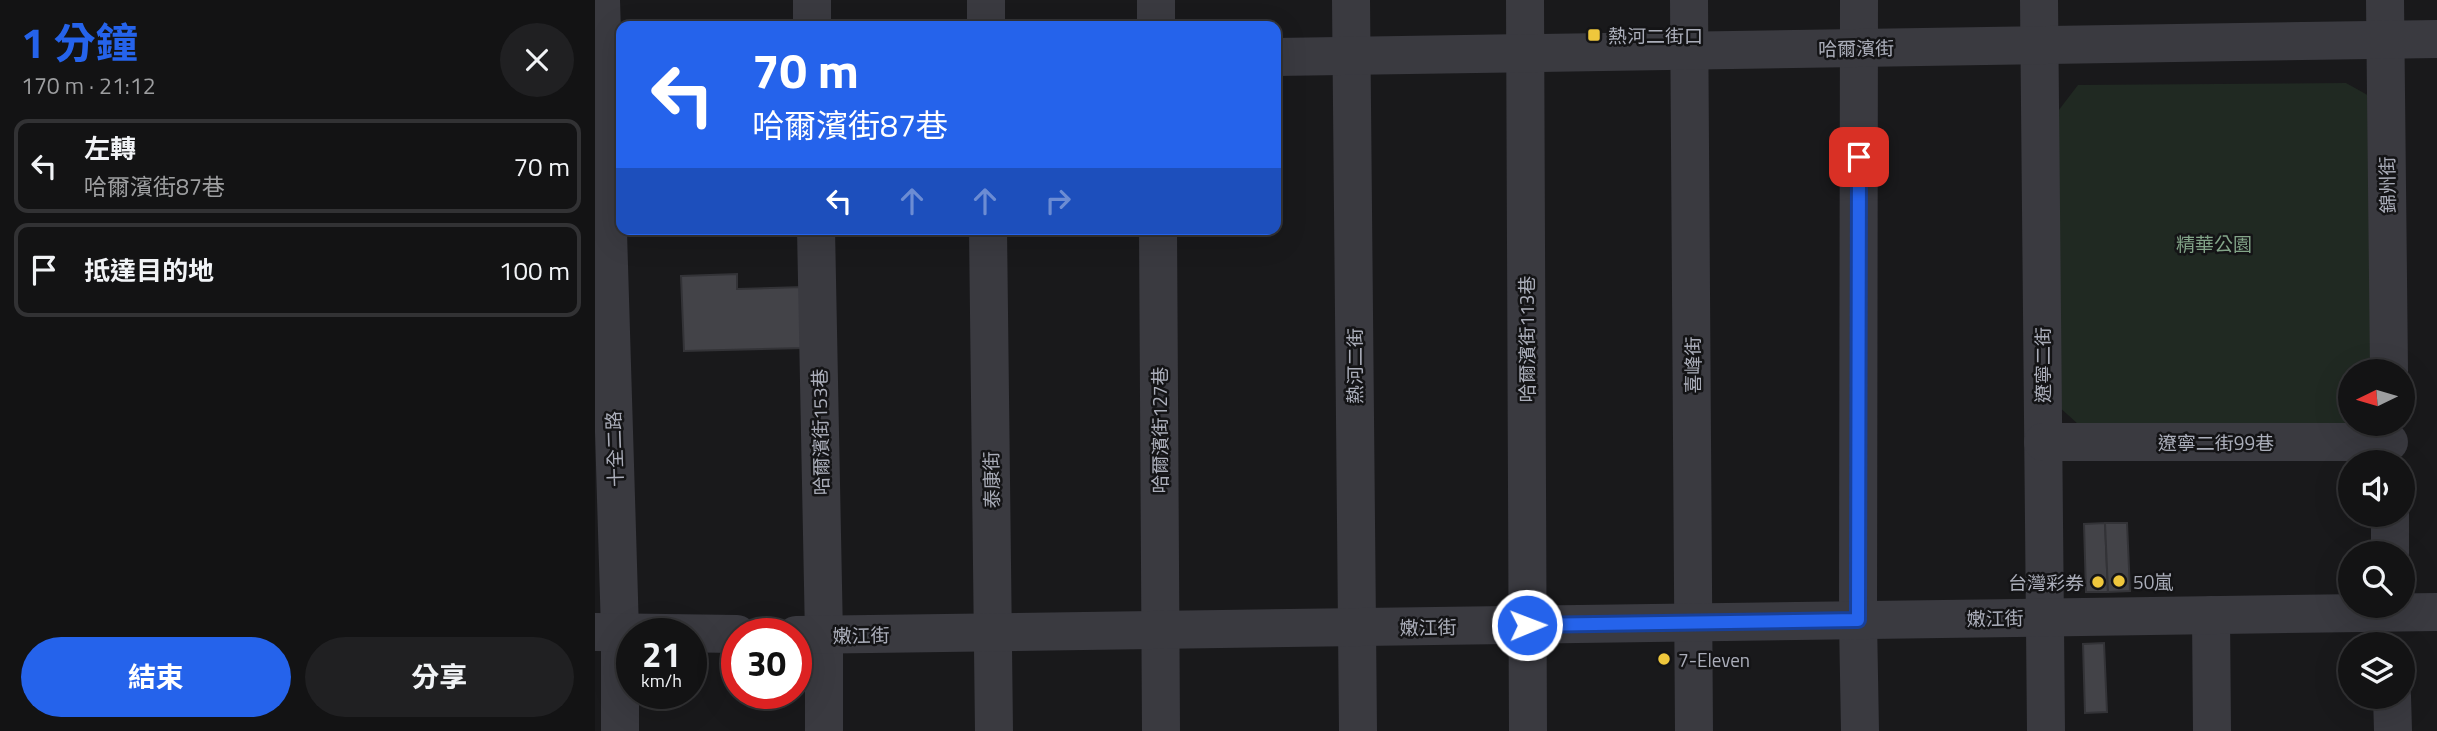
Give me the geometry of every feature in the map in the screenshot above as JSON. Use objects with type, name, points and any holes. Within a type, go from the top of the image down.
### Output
[{"type":"street","name":"十全二路","points":[[601,0],[606,67],[607,632],[620,731]]},
{"type":"street","points":[[812,0],[812,21]]},
{"type":"street","points":[[986,0],[986,21]]},
{"type":"street","points":[[1156,0],[1156,21]]},
{"type":"street","name":"熱河二街","points":[[1351,0],[1358,731]]},
{"type":"street","name":"哈爾濱街113巷","points":[[1525,0],[1528,731]]},
{"type":"street","name":"喜峰街","points":[[1689,0],[1694,731]]},
{"type":"street","points":[[1859,0],[1860,731]]},
{"type":"street","name":"遼寧二街","points":[[2039,0],[2046,731]]},
{"type":"street","name":"錦州街","points":[[2385,0],[2389,359]]},
{"type":"street","name":"哈爾濱街","points":[[1281,57],[2437,39]]},
{"type":"street","name":"哈爾濱街153巷","points":[[810,618],[816,235]]},
{"type":"street","name":"泰康街","points":[[988,235],[994,731]]},
{"type":"street","name":"哈爾濱街127巷","points":[[1158,235],[1161,731]]},
{"type":"street","name":"遼寧二街99巷","points":[[2043,442],[2389,443]]},
{"type":"street","name":"嫩江街","points":[[812,635],[2211,615],[2391,621],[2437,612]]},
{"type":"street","points":[[2211,615],[2212,731]]},
{"type":"street","points":[[607,632],[721,634]]},
{"type":"street","name":"哈爾濱街153巷","points":[[812,649],[824,731]]},
{"type":"street","points":[[2392,709],[2393,731]]},
{"type":"green space","name":"精華公園","points":[[2346,83],[2371,97],[2375,359],[2338,359],[2338,424],[2078,424],[2057,405],[2055,115],[2078,85]]},
{"type":"building","points":[[737,274],[737,289],[803,287],[804,348],[684,351],[681,276]]},
{"type":"building","points":[[2105,523],[2108,592],[2086,592],[2084,524]]},
{"type":"building","points":[[2105,523],[2127,523],[2130,591],[2108,592]]},
{"type":"building","points":[[2104,643],[2107,712],[2085,713],[2083,644]]},
{"type":"place","name":"熱河二街口","points":[[1594,35]]},
{"type":"place","name":"50嵐","points":[[2119,581]]},
{"type":"place","name":"台灣彩券","points":[[2098,582]]},
{"type":"place","name":"7-Eleven","points":[[1664,659]]},
{"type":"route","points":[[1527,625],[1858,620],[1859,157]]}]
